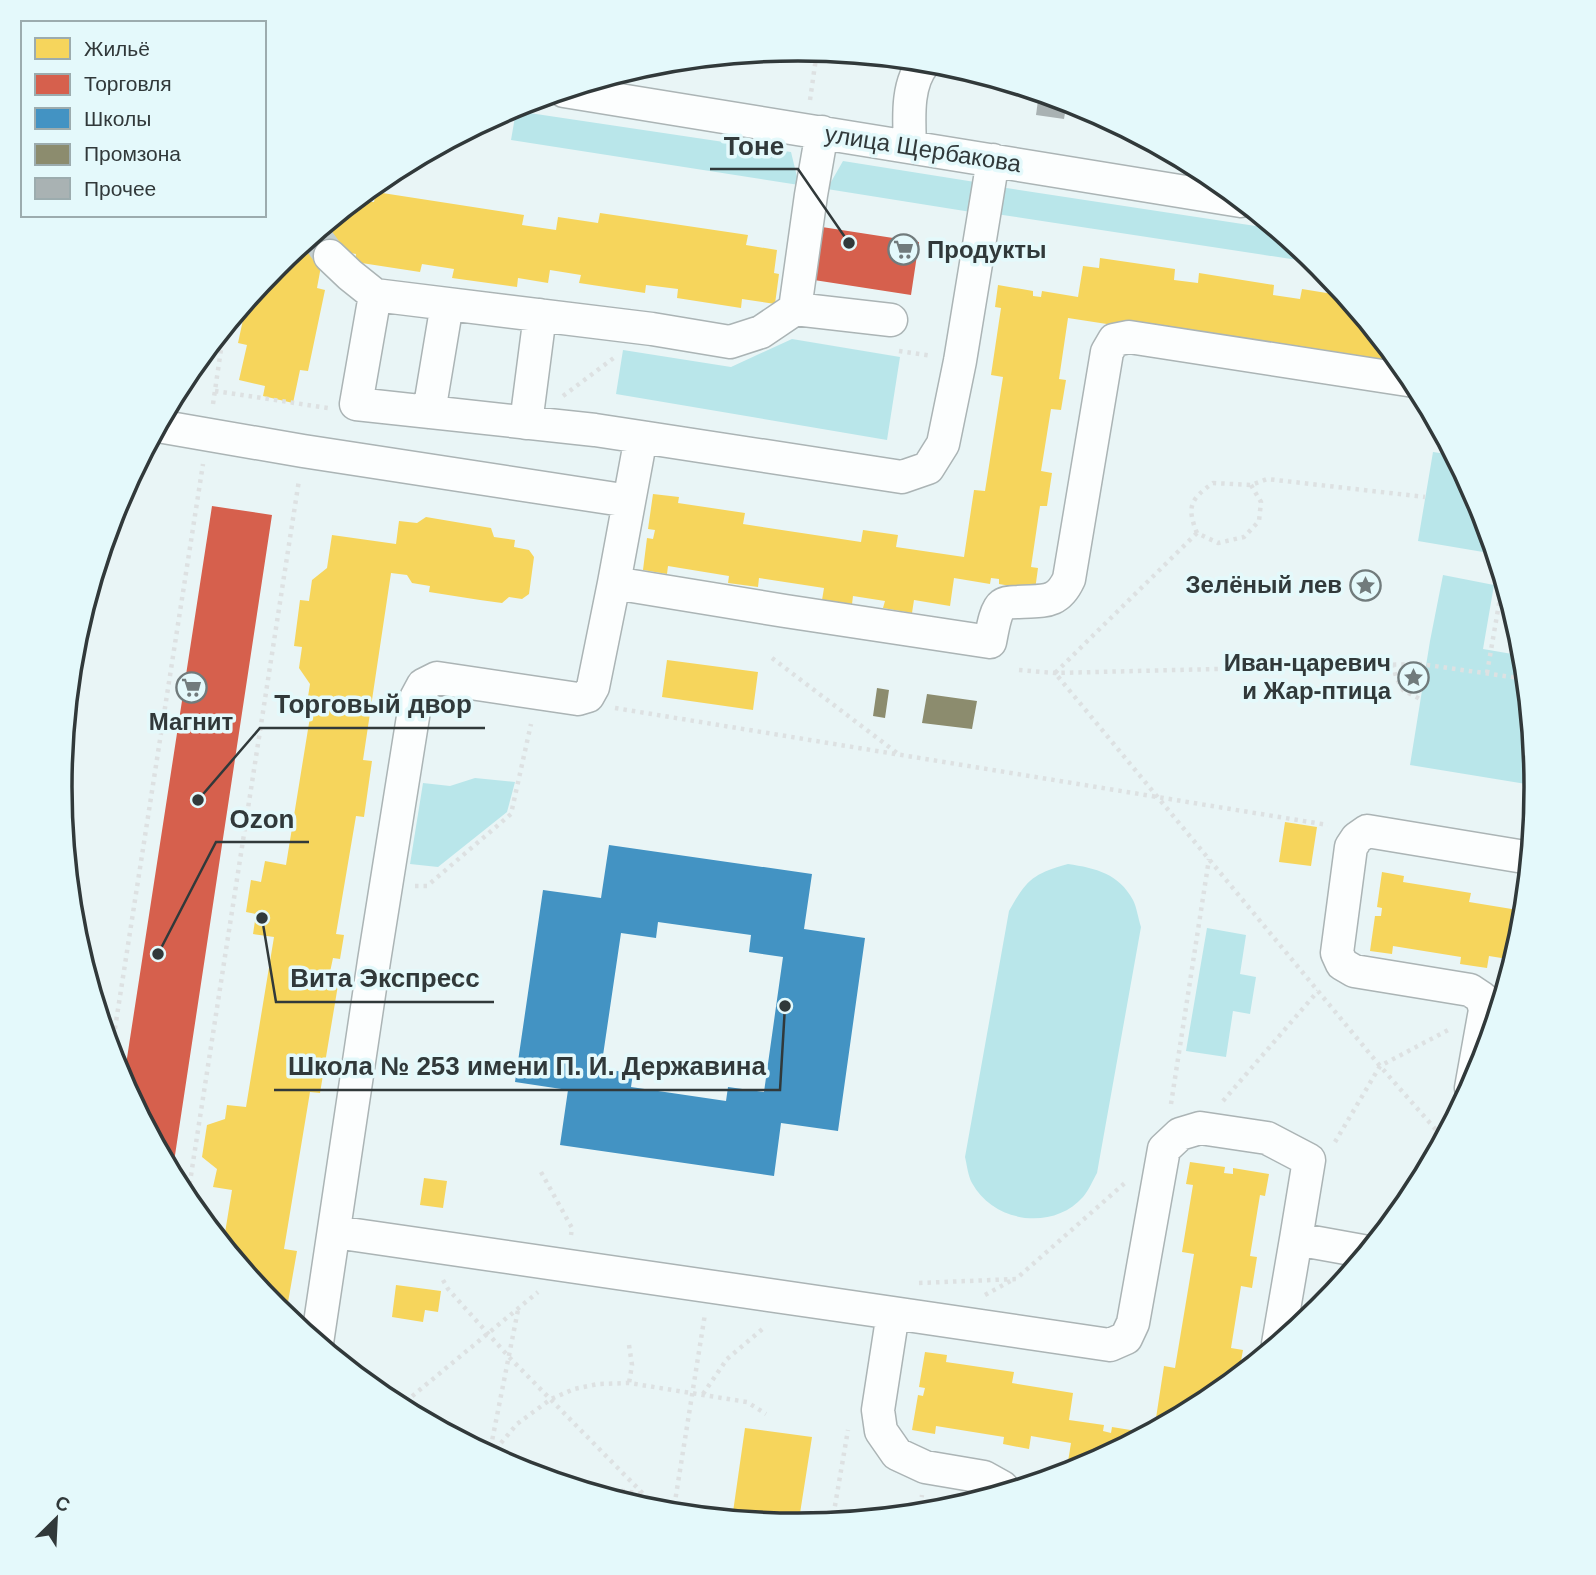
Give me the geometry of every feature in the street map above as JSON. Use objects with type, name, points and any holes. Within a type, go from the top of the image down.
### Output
[{"type":"street","points":[[911,146],[909,118],[918,71]]},
{"type":"street","name":"улица Щербакова","points":[[620,86],[816,120],[911,146],[1221,198]]},
{"type":"street","points":[[795,309],[811,195],[816,120]]},
{"type":"street","points":[[376,295],[356,404],[641,436],[902,477],[928,468],[943,444],[960,361],[993,160]]},
{"type":"street","points":[[319,241],[350,275],[376,295],[652,329],[730,342],[761,332],[795,309],[891,320]]},
{"type":"street","points":[[429,412],[447,304]]},
{"type":"street","points":[[526,423],[540,315]]},
{"type":"street","points":[[614,583],[990,642],[997,612],[1002,605],[1050,599],[1062,593],[1069,579],[1107,352],[1114,340],[1129,337],[1398,379]]},
{"type":"street","points":[[167,428],[303,452],[629,501]]},
{"type":"street","points":[[319,1334],[416,698],[424,685],[437,678],[579,699],[588,696],[593,687],[641,436]]},
{"type":"street","points":[[1480,1035],[1485,1010],[1482,998],[1470,990],[1354,971],[1342,964],[1337,953],[1352,847],[1357,838],[1367,831],[1521,856]]},
{"type":"street","points":[[335,1232],[1110,1345],[1126,1338],[1133,1322],[1164,1149],[1180,1134],[1200,1128],[1267,1138],[1308,1160],[1280,1331]]},
{"type":"street","points":[[1296,1239],[1357,1250]]},
{"type":"street","points":[[893,1313],[878,1410],[881,1431],[897,1454],[925,1467],[984,1477],[999,1485]]},
{"type":"path","points":[[816,120],[818,62]]},
{"type":"path","points":[[526,423],[652,329]]},
{"type":"path","points":[[114,1032],[221,346]]},
{"type":"path","points":[[215,391],[326,408],[356,404]]},
{"type":"path","points":[[190,1184],[303,452]]},
{"type":"path","points":[[1251,485],[1261,502],[1259,521],[1244,537],[1218,543],[1197,533],[1191,516],[1195,496],[1213,482],[1251,485],[1267,479],[1425,497]]},
{"type":"path","points":[[1055,673],[1197,533]]},
{"type":"path","points":[[1487,673],[1500,599]]},
{"type":"path","points":[[772,658],[898,753]]},
{"type":"path","points":[[1393,664],[1403,690],[1420,699]]},
{"type":"path","points":[[1019,670],[1055,673],[1420,664],[1515,677]]},
{"type":"path","points":[[1055,673],[1380,1066],[1437,1131]]},
{"type":"path","points":[[386,887],[428,886],[511,814],[538,694]]},
{"type":"path","points":[[588,696],[611,707],[1367,831]]},
{"type":"path","points":[[919,1283],[1016,1279],[1164,1149],[1209,859]]},
{"type":"path","points":[[1200,1128],[1319,991]]},
{"type":"path","points":[[1335,1142],[1380,1066],[1485,1010]]},
{"type":"path","points":[[408,1399],[570,1266],[572,1228],[541,1172]]},
{"type":"path","points":[[426,1245],[448,1289],[509,1357],[648,1498]]},
{"type":"path","points":[[675,1503],[709,1285]]},
{"type":"path","points":[[492,1446],[518,1310]]},
{"type":"path","points":[[703,1394],[727,1359],[767,1325]]},
{"type":"path","points":[[629,1345],[632,1365],[629,1383]]},
{"type":"path","points":[[497,1448],[517,1424],[551,1399],[573,1389],[598,1384],[629,1383],[703,1394],[747,1402],[766,1414]]},
{"type":"path","points":[[611,1489],[644,1494]]},
{"type":"shaded area","points":[[530,113],[791,152],[799,185],[511,140],[515,119]]},
{"type":"shaded area","points":[[843,161],[975,182],[971,212],[827,189]]},
{"type":"shaded area","points":[[1000,187],[1259,226],[1297,260],[996,214]]},
{"type":"shaded area","points":[[792,339],[900,357],[887,440],[616,394],[623,350],[731,367]]},
{"type":"shaded area","points":[[1433,452],[1442,453],[1485,552],[1418,541]]},
{"type":"shaded area","points":[[1443,575],[1494,585],[1483,649],[1511,654],[1523,740],[1524,784],[1410,765]]},
{"type":"shaded area","points":[[475,778],[515,782],[507,812],[438,867],[410,864],[423,783],[450,786]]},
{"type":"shaded area","points":[[1068,864],[1097,870],[1121,884],[1136,906],[1141,927],[1097,1173],[1083,1197],[1071,1208],[1056,1215],[1024,1218],[994,1207],[982,1196],[971,1180],[965,1157],[1009,911],[1032,879]]},
{"type":"shaded area","points":[[1207,928],[1246,935],[1240,974],[1256,977],[1250,1014],[1233,1011],[1226,1057],[1186,1051]]},
{"type":"building: Жильё","points":[[382,193],[524,215],[522,225],[556,230],[558,217],[598,223],[600,213],[748,235],[746,245],[777,250],[774,273],[779,274],[775,304],[742,299],[741,308],[677,298],[678,289],[646,285],[645,293],[579,283],[581,275],[550,270],[548,283],[518,278],[517,287],[452,278],[454,269],[422,264],[420,272],[355,262],[356,254],[338,251],[322,261],[317,288],[325,290],[308,371],[300,370],[293,403],[263,396],[265,386],[239,380],[247,345],[238,343],[243,320],[284,274],[319,241],[356,211],[370,202],[374,202]]},
{"type":"building: Жильё","points":[[1100,258],[1175,269],[1174,280],[1198,283],[1199,273],[1274,285],[1273,295],[1300,299],[1302,289],[1330,294],[1390,368],[1068,318],[1059,379],[1066,380],[1061,410],[1051,409],[1041,471],[1052,473],[1047,506],[1040,506],[1031,567],[1038,568],[1035,590],[999,584],[999,579],[991,578],[990,584],[954,578],[950,606],[914,600],[912,613],[883,608],[885,601],[853,596],[852,604],[822,600],[824,588],[759,578],[758,587],[728,583],[729,576],[668,566],[667,574],[643,570],[647,538],[653,539],[655,530],[648,529],[653,494],[679,497],[678,503],[745,513],[743,524],[861,542],[863,530],[898,535],[896,547],[964,557],[974,490],[985,491],[1003,377],[991,375],[1001,308],[995,307],[998,285],[1033,291],[1033,296],[1041,297],[1042,291],[1078,297],[1083,266],[1099,268]]},
{"type":"building: Жильё","points":[[426,517],[491,528],[494,537],[515,540],[514,547],[529,550],[534,557],[529,594],[522,599],[509,597],[502,603],[480,600],[429,592],[430,586],[412,583],[407,575],[391,573],[363,760],[372,761],[364,817],[356,816],[336,934],[344,935],[340,959],[333,958],[330,972],[340,973],[320,1093],[310,1092],[284,1249],[297,1251],[288,1304],[225,1233],[232,1190],[213,1187],[217,1169],[202,1157],[207,1125],[225,1119],[227,1105],[246,1107],[274,937],[253,934],[256,914],[246,912],[251,880],[261,882],[265,861],[286,865],[310,717],[305,716],[310,684],[299,668],[302,647],[294,646],[300,600],[309,601],[312,580],[327,568],[332,535],[396,544],[399,521],[417,523]]},
{"type":"building: Жильё","points":[[667,660],[758,672],[753,710],[662,697]]},
{"type":"building: Жильё","points":[[1285,822],[1317,827],[1311,866],[1279,862]]},
{"type":"building: Жильё","points":[[1382,872],[1404,876],[1403,882],[1471,893],[1469,902],[1513,909],[1504,958],[1489,956],[1487,968],[1460,964],[1461,957],[1393,946],[1392,954],[1370,951],[1375,916],[1381,916],[1382,908],[1377,907]]},
{"type":"building: Жильё","points":[[1190,1162],[1225,1167],[1224,1173],[1233,1174],[1233,1168],[1269,1174],[1265,1196],[1260,1195],[1250,1256],[1257,1257],[1252,1288],[1241,1286],[1231,1348],[1243,1350],[1240,1364],[1156,1419],[1164,1366],[1175,1368],[1194,1254],[1182,1252],[1193,1185],[1186,1184]]},
{"type":"building: Жильё","points":[[424,1178],[447,1181],[443,1208],[420,1205]]},
{"type":"building: Жильё","points":[[396,1285],[441,1291],[438,1312],[425,1310],[423,1322],[392,1317]]},
{"type":"building: Жильё","points":[[925,1352],[947,1355],[946,1362],[1014,1372],[1012,1383],[1073,1393],[1069,1420],[1104,1425],[1103,1431],[1111,1433],[1112,1427],[1134,1431],[1068,1461],[1071,1443],[1031,1436],[1029,1449],[1003,1444],[1004,1437],[936,1426],[935,1434],[912,1430],[918,1395],[923,1396],[925,1388],[919,1387]]},
{"type":"building: Жильё","points":[[745,1428],[812,1437],[800,1514],[733,1511]]},
{"type":"building: Торговля","points":[[822,227],[919,242],[911,295],[814,280]]},
{"type":"building: Торговля","points":[[212,506],[272,515],[174,1160],[126,1063]]},
{"type":"building: Школы","points":[[609,845],[812,874],[804,929],[865,938],[838,1131],[781,1123],[774,1176],[560,1145],[568,1090],[515,1082],[543,890],[601,898]],"holes":[[[658,922],[751,935],[749,952],[783,957],[764,1092],[728,1087],[726,1101],[631,1087],[633,1073],[601,1069],[621,933],[656,938]]]},
{"type":"building: Промзона","points":[[877,688],[889,690],[885,718],[873,716]]},
{"type":"building: Промзона","points":[[927,694],[977,701],[972,729],[922,723]]},
{"type":"building: Прочее","points":[[1038,103],[1065,113],[1064,119],[1036,115]]},
{"type":"tunnel","points":[[319,241],[330,256]]},
{"type":"place","name":"Тоне","points":[[849,243]]},
{"type":"place","name":"Продукты","points":[[904,250]]},
{"type":"place","name":"Зелёный лев","points":[[1365,585]]},
{"type":"place","name":"Иван-царевич и Жар-птица","points":[[1414,677]]},
{"type":"place","name":"Магнит","points":[[191,688]]},
{"type":"place","name":"Торговый двор","points":[[198,800]]},
{"type":"place","name":"Вита Экспресс","points":[[262,918]]},
{"type":"place","name":"Ozon","points":[[158,954]]},
{"type":"place","name":"Школа № 253 имени П. И. Державина","points":[[785,1006]]}]
